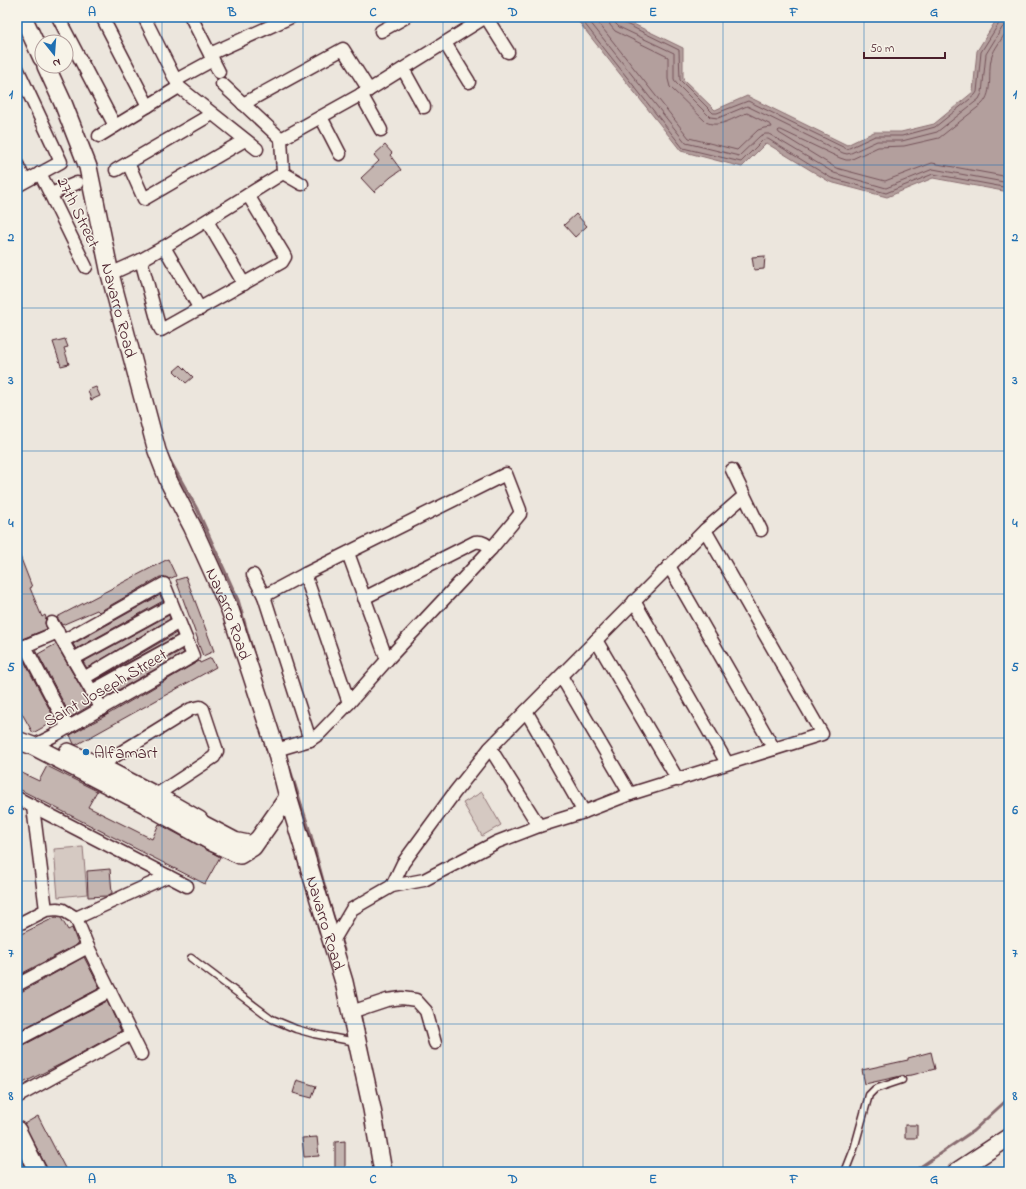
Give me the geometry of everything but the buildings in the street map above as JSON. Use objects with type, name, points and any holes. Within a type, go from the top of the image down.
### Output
[{"type":"street","points":[[23,17],[34,41]]},
{"type":"street","points":[[58,17],[115,126]]},
{"type":"street","points":[[102,17],[148,106]]},
{"type":"street","points":[[144,17],[177,84],[212,114],[257,149]]},
{"type":"street","points":[[99,136],[148,106],[211,57],[291,17]]},
{"type":"street","points":[[381,31],[406,17]]},
{"type":"street","points":[[281,139],[365,92],[486,17],[508,52]]},
{"type":"street","points":[[196,19],[211,57],[219,72]]},
{"type":"street","points":[[445,43],[469,82]]},
{"type":"street","points":[[243,104],[343,49],[365,92],[381,130]]},
{"type":"street","points":[[17,68],[61,162],[21,183],[17,164]]},
{"type":"street","points":[[403,69],[424,107]]},
{"type":"street","name":"Navarro Road","points":[[50,74],[66,110],[88,167],[110,274],[157,451],[169,482],[192,526],[230,610],[251,673],[281,748],[288,797],[336,936],[344,982],[357,1010],[357,1043],[372,1109],[383,1172]]},
{"type":"street","points":[[222,84],[281,139],[283,173]]},
{"type":"street","points":[[116,170],[212,114]]},
{"type":"street","points":[[321,117],[340,154]]},
{"type":"street","points":[[128,163],[144,199],[245,140]]},
{"type":"street","name":"27th Street","points":[[40,172],[86,267]]},
{"type":"street","points":[[110,274],[141,260],[164,247],[283,173]]},
{"type":"street","points":[[283,173],[302,184]]},
{"type":"street","points":[[51,194],[77,183]]},
{"type":"street","points":[[141,260],[161,330],[282,262],[285,257],[248,195]]},
{"type":"street","points":[[207,221],[244,284]]},
{"type":"street","points":[[164,247],[200,309]]},
{"type":"street","points":[[732,470],[761,530]]},
{"type":"street","points":[[264,596],[348,552],[506,474],[520,510],[520,514],[491,549],[319,734],[310,740],[281,748]]},
{"type":"street","points":[[392,886],[402,863],[490,748],[705,530],[744,496]]},
{"type":"street","points":[[336,936],[352,909],[392,886],[424,880],[497,842],[539,826],[584,812],[630,794],[822,734],[705,530]]},
{"type":"street","points":[[364,598],[475,542],[485,543],[491,549]]},
{"type":"street","points":[[348,552],[387,660]]},
{"type":"street","points":[[669,566],[774,749]]},
{"type":"street","points":[[305,574],[349,703]]},
{"type":"street","points":[[253,575],[264,596],[310,740]]},
{"type":"street","points":[[68,728],[21,648],[164,584],[186,639],[92,691]]},
{"type":"street","points":[[634,602],[728,763]]},
{"type":"street","points":[[73,659],[172,605]]},
{"type":"street","points":[[84,678],[180,622]]},
{"type":"street","points":[[58,632],[102,709]]},
{"type":"street","name":"Saint Joseph Street","points":[[38,744],[193,656],[186,639]]},
{"type":"street","points":[[596,640],[678,780]]},
{"type":"street","points":[[561,676],[630,794]]},
{"type":"street","points":[[99,766],[191,709],[200,706],[203,709],[217,751],[214,757],[150,799]]},
{"type":"street","points":[[526,711],[584,812]]},
{"type":"street","points":[[17,729],[38,744],[236,839],[251,842],[265,831]]},
{"type":"street","points":[[17,740],[38,744]]},
{"type":"street","points":[[490,748],[539,826]]},
{"type":"street","points":[[76,762],[99,766],[150,799],[214,844],[240,855],[253,847],[288,797]]},
{"type":"street","points":[[17,798],[187,886]]},
{"type":"street","points":[[33,807],[46,910]]},
{"type":"street","points":[[199,820],[214,844]]},
{"type":"street","points":[[76,918],[168,876]]},
{"type":"street","points":[[17,925],[46,910],[63,910],[76,918],[88,947],[141,1054]]},
{"type":"street","points":[[17,985],[88,947]]},
{"type":"street","points":[[17,1040],[110,991]]},
{"type":"street","points":[[357,1010],[387,1000],[402,998],[416,1000],[426,1011],[435,1043]]},
{"type":"street","points":[[17,1098],[131,1034]]},
{"type":"street","points":[[17,1130],[38,1172]]},
{"type":"street","points":[[956,1172],[1009,1137]]},
{"type":"lane","points":[[191,958],[272,1019],[296,1029],[357,1043]]},
{"type":"lane","points":[[845,1172],[854,1149],[869,1095],[875,1089],[902,1080]]},
{"type":"shaded area","points":[[482,792],[501,825],[482,836],[463,803]]},
{"type":"shaded area","points":[[83,847],[87,894],[58,897],[54,849]]},
{"type":"water","points":[[583,17],[619,17],[683,48],[683,79],[715,110],[747,96],[847,145],[874,132],[901,132],[934,124],[973,92],[977,51],[995,22],[1001,17],[1009,17],[1009,192],[933,178],[887,197],[830,182],[766,143],[742,167],[681,151],[578,21]]},
{"type":"waterway","points":[[167,455],[197,509],[238,600],[256,662]]},
{"type":"waterway","points":[[288,763],[310,832],[337,928]]},
{"type":"waterway","points":[[340,938],[344,950],[343,953]]},
{"type":"waterway","points":[[360,1013],[367,1048]]},
{"type":"waterway","points":[[913,1172],[973,1131],[1009,1098]]},
{"type":"place","name":"Alfamart","points":[[86,752]]}]
